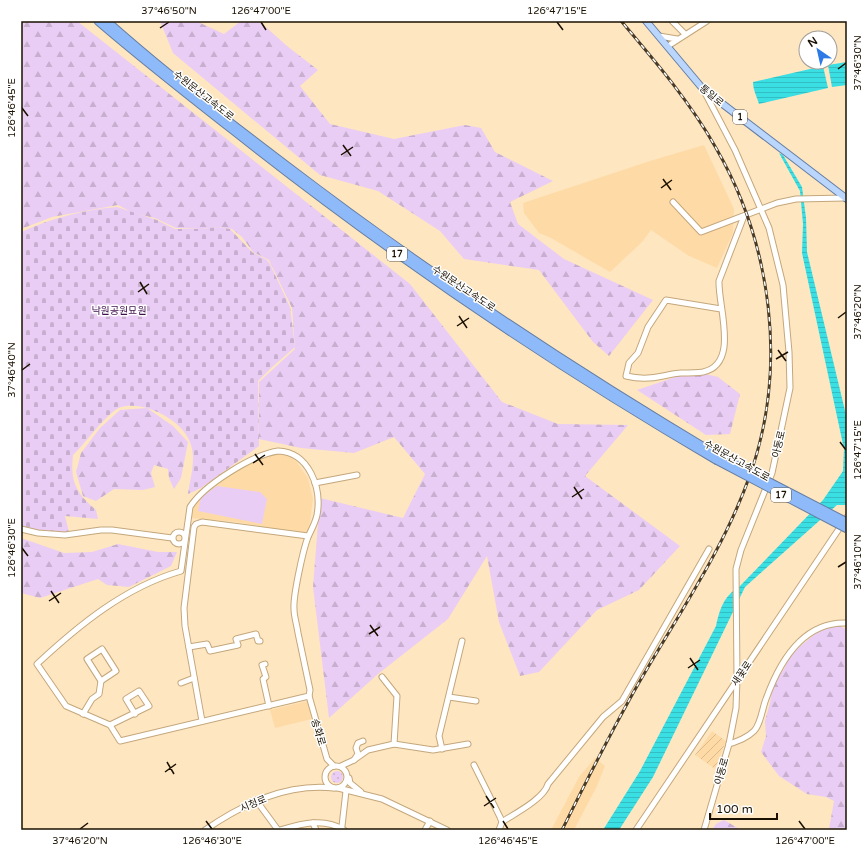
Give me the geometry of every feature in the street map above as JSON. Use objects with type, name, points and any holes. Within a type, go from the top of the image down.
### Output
[{"type":"highway","name":"수원문산고속도로","points":[[98,21],[170,81],[267,158],[412,264],[601,392],[717,458],[847,529]]},
{"type":"highway","name":"수원문산고속도로","points":[[107,21],[152,60],[267,151],[442,279],[557,356],[717,458],[847,522]]},
{"type":"main road","name":"통일로","points":[[646,21],[703,89],[846,199]]},
{"type":"street","points":[[672,21],[685,34]]},
{"type":"street","points":[[668,46],[707,21]]},
{"type":"street","points":[[659,36],[677,39]]},
{"type":"street","name":"아동로","points":[[703,89],[735,150],[769,228],[784,285],[790,388],[772,473],[740,550],[736,569],[736,708],[729,744],[704,830]]},
{"type":"street","points":[[673,202],[701,232],[777,203],[811,198],[846,199]]},
{"type":"street","points":[[721,309],[666,300],[648,326],[638,353],[629,363],[626,376],[640,379],[680,373],[705,372],[720,361],[725,350],[719,281],[744,216]]},
{"type":"street","points":[[181,571],[190,508],[195,500],[202,492],[256,457],[278,451],[291,453],[307,466],[315,483],[357,475]]},
{"type":"street","name":"송화로","points":[[315,483],[317,514],[314,528],[308,536],[293,608],[310,690],[309,696],[327,759],[334,766]]},
{"type":"street","name":"새꽃로","points":[[636,830],[847,517]]},
{"type":"street","points":[[202,721],[188,647],[184,603],[190,574],[193,531],[196,524],[199,522],[308,536]]},
{"type":"street","points":[[21,529],[38,534],[65,535],[112,530],[172,538],[174,542],[178,544],[185,539]]},
{"type":"street","points":[[172,538],[175,533],[179,532],[183,533],[185,539]]},
{"type":"street","points":[[499,830],[502,822],[528,806],[544,792],[548,784],[603,717],[622,701],[709,549]]},
{"type":"street","points":[[190,574],[181,571],[165,576],[119,599],[73,630],[36,664],[66,706],[110,725],[120,740],[309,696]]},
{"type":"street","points":[[729,744],[741,740],[754,731],[774,677],[788,653],[818,628],[836,622],[847,623]]},
{"type":"street","points":[[188,647],[207,644],[210,651],[238,645],[236,639],[256,634],[258,641],[260,641]]},
{"type":"street","points":[[442,749],[439,736],[462,641]]},
{"type":"street","points":[[83,714],[92,699],[99,694],[101,681],[87,659],[102,649],[116,671],[101,681]]},
{"type":"street","points":[[265,664],[262,665],[266,677],[263,679],[269,706]]},
{"type":"street","points":[[382,677],[397,696],[394,744]]},
{"type":"street","points":[[181,683],[194,678]]},
{"type":"street","points":[[110,725],[135,714],[149,706],[139,691],[126,699],[135,714]]},
{"type":"street","points":[[448,697],[476,701]]},
{"type":"street","points":[[354,760],[358,754],[356,748],[358,743],[363,741]]},
{"type":"street","points":[[447,830],[382,799],[362,793],[346,791],[329,785],[325,774],[328,769],[354,760],[368,750],[394,744],[433,750],[468,744]]},
{"type":"street","points":[[327,759],[328,769]]},
{"type":"street","points":[[474,765],[483,780],[502,822]]},
{"type":"street","points":[[340,766],[346,771],[350,783],[362,793]]},
{"type":"street","points":[[336,788],[344,785],[348,775]]},
{"type":"street","points":[[319,787],[326,780]]},
{"type":"street","name":"시청로","points":[[205,830],[230,813],[256,800],[283,792],[306,788],[336,788]]},
{"type":"street","points":[[256,800],[279,830],[313,823],[333,824],[342,829],[346,791]]},
{"type":"street","points":[[424,830],[430,821]]},
{"type":"street","points":[[313,823],[316,830]]},
{"type":"shaded area","points":[[704,145],[734,209],[733,233],[717,268],[689,256],[651,230],[642,242],[610,272],[551,238],[539,233],[524,213],[523,203],[653,160]]},
{"type":"shaded area","points":[[276,454],[289,456],[296,461],[308,478],[313,499],[309,530],[303,534],[236,522],[190,518],[192,508],[207,490],[256,459]]},
{"type":"shaded area","points":[[308,701],[312,719],[275,728],[270,710]]},
{"type":"shaded area","points":[[712,731],[726,741],[715,769],[695,755]]},
{"type":"shaded area","points":[[595,758],[605,766],[597,786],[574,830],[551,830],[579,777]]},
{"type":"green space","points":[[21,21],[77,21],[410,284],[502,402],[558,424],[628,425],[585,476],[680,546],[639,590],[597,610],[539,672],[520,676],[499,622],[487,556],[448,619],[378,674],[329,718],[313,587],[320,498],[403,518],[425,474],[394,437],[354,453],[301,448],[259,439],[259,382],[295,349],[292,308],[269,260],[253,252],[242,237],[232,229],[218,227],[202,229],[176,228],[155,218],[133,213],[118,205],[52,217],[21,229]]},
{"type":"green space","points":[[160,21],[196,21],[224,34],[241,21],[259,21],[287,46],[318,70],[300,86],[330,124],[394,139],[465,125],[481,128],[495,152],[553,181],[510,202],[518,224],[564,259],[653,300],[609,356],[593,342],[539,270],[464,259],[440,231],[378,191],[320,175],[173,53]]},
{"type":"green space","name":"낙원공원묘원","points":[[117,207],[157,220],[175,229],[202,229],[218,227],[230,229],[252,252],[267,260],[270,264],[290,307],[295,347],[258,381],[259,446],[201,488],[188,494],[193,457],[191,445],[181,428],[163,414],[152,410],[131,406],[121,407],[115,410],[103,421],[73,455],[72,464],[76,486],[89,504],[96,510],[98,519],[65,516],[69,532],[40,532],[21,527],[21,232],[68,215]]},
{"type":"green space","points":[[693,371],[718,377],[740,394],[730,434],[706,435],[637,390]]},
{"type":"green space","points":[[147,408],[173,426],[188,442],[181,478],[174,489],[169,478],[168,469],[154,465],[151,473],[155,487],[143,490],[114,489],[96,501],[83,496],[76,472],[81,453],[100,428],[120,410]]},
{"type":"green space","points":[[217,486],[260,492],[267,499],[262,524],[198,511],[201,497]]},
{"type":"green space","points":[[21,538],[64,553],[92,552],[118,544],[158,552],[177,552],[171,566],[129,587],[107,585],[98,579],[40,598],[21,593]]},
{"type":"green space","points":[[826,626],[840,626],[847,630],[847,830],[829,829],[834,801],[826,797],[807,794],[779,776],[761,752],[766,736],[765,721],[773,684],[784,669],[790,655]]},
{"type":"green space","points":[[335,771],[339,771],[343,777],[339,783],[335,783],[331,779],[331,775]]},
{"type":"green space","points":[[724,820],[741,830],[712,830],[716,824]]},
{"type":"water","points":[[847,62],[847,85],[832,87],[829,70],[838,70],[838,63]]},
{"type":"water","points":[[806,70],[824,70],[828,88],[759,104],[754,91],[753,82]]},
{"type":"water","points":[[779,153],[783,155],[802,187],[806,218],[807,252],[847,419],[847,505],[837,505],[745,587],[653,777],[619,830],[603,830],[640,771],[716,626],[721,608],[726,598],[740,586],[823,500],[843,471],[844,449],[802,253],[803,224],[800,191]]},
{"type":"railway","points":[[562,830],[622,713],[702,577],[728,527],[750,475],[762,434],[769,392],[771,350],[768,308],[761,266],[750,225],[735,186],[716,148],[695,114],[621,21]]}]
